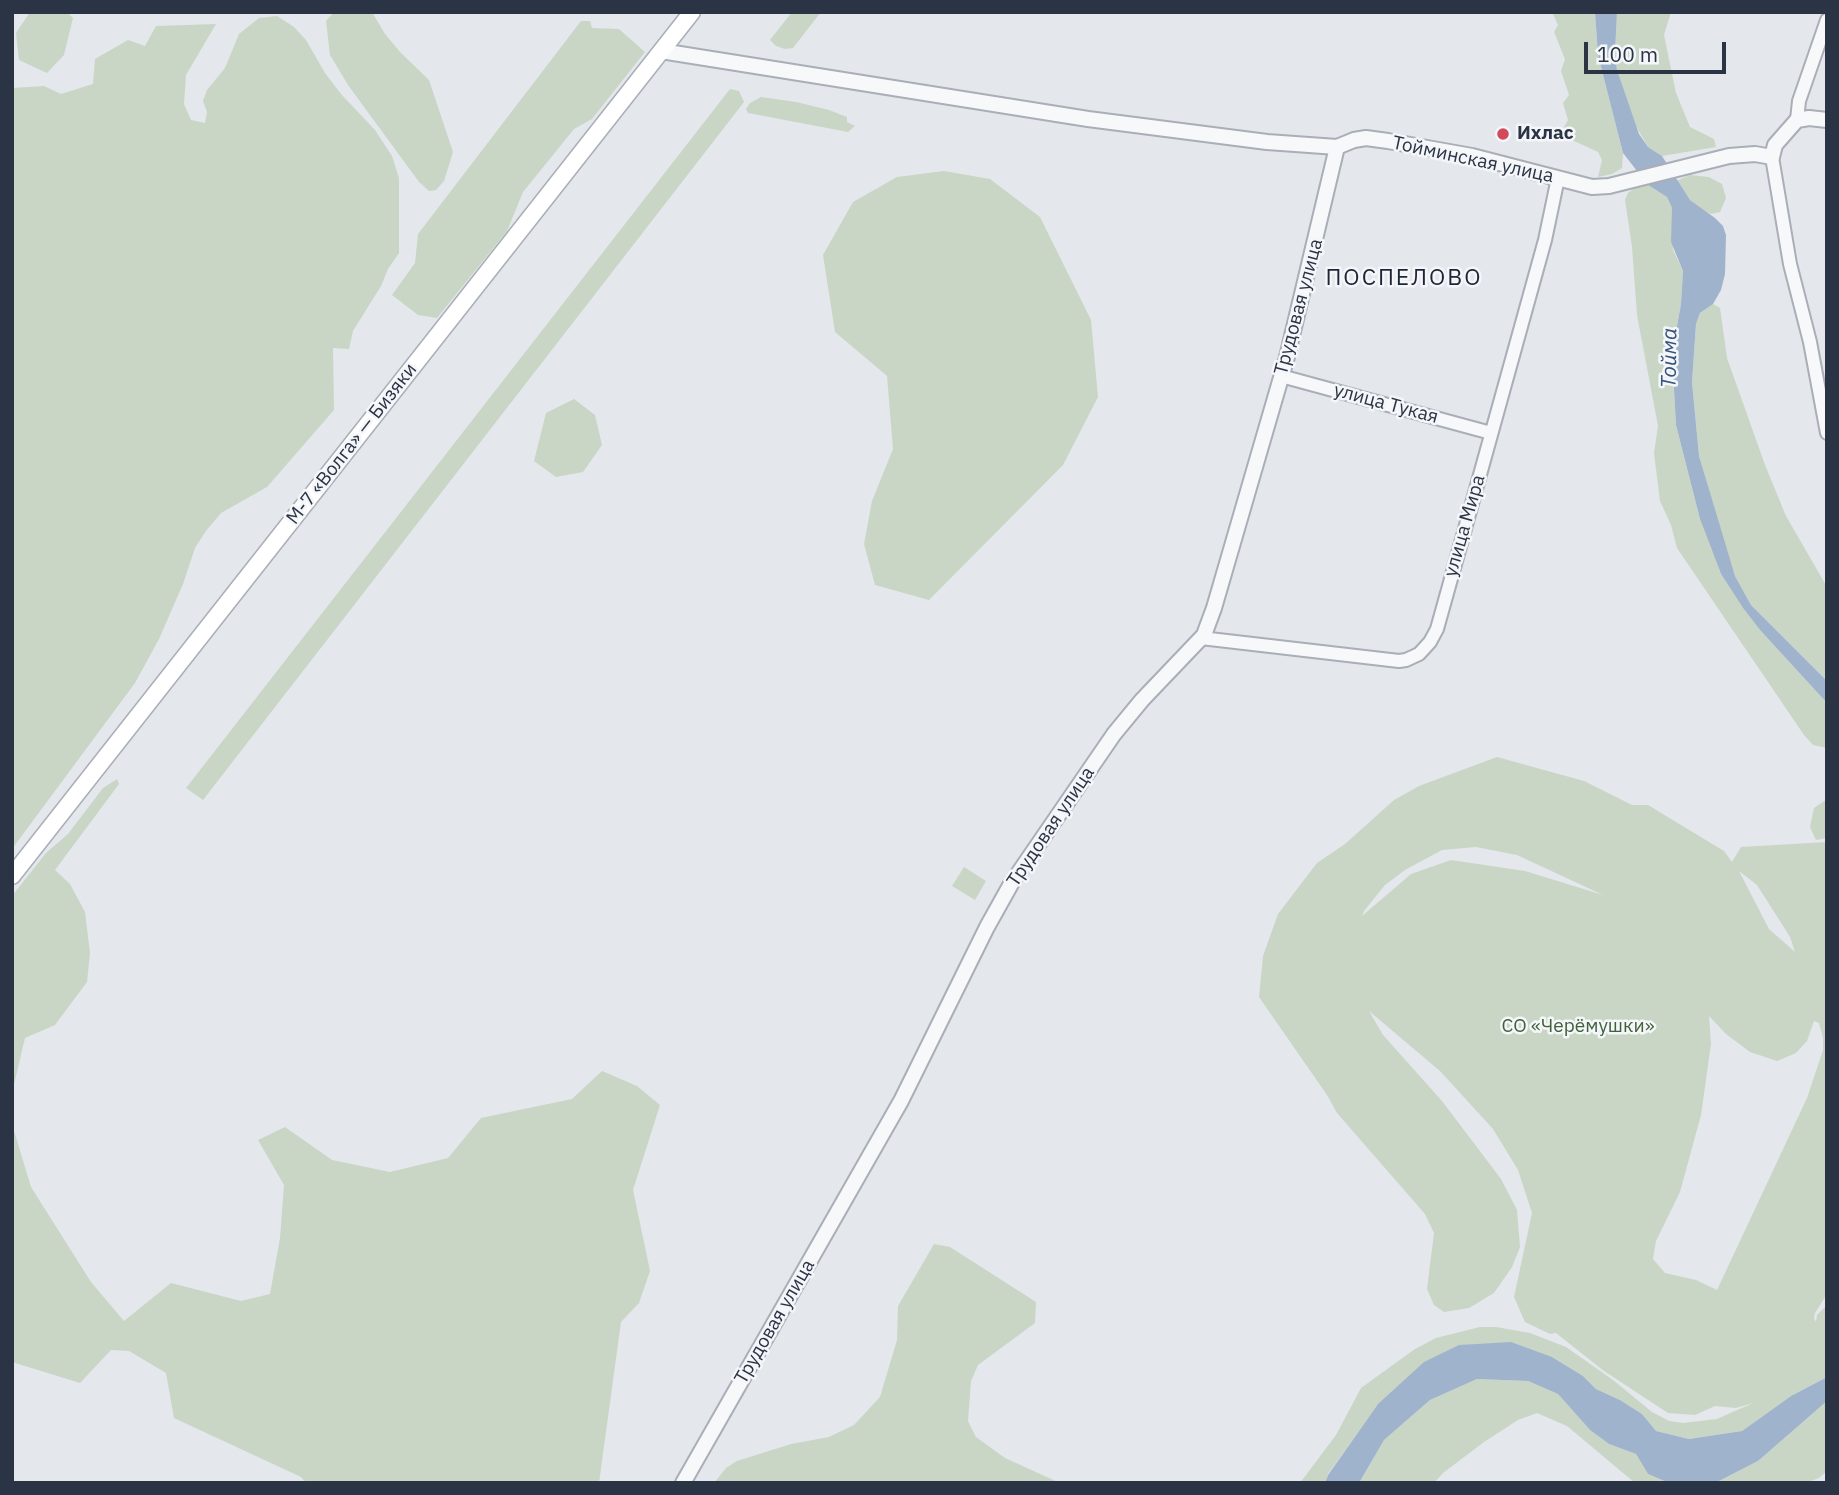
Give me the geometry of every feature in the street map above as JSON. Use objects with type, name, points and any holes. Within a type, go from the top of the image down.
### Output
[{"type":"main road","name":"М-7 «Волга» — Бизяки","points":[[12,876],[692,12]]},
{"type":"street","points":[[1797,120],[1799,101],[1827,20]]},
{"type":"street","name":"Тойминская улица","points":[[661,51],[1088,120],[1267,142],[1337,147],[1366,138],[1388,141],[1472,156],[1592,187],[1609,186],[1729,156],[1755,154],[1772,157]]},
{"type":"street","points":[[1827,120],[1797,120],[1786,129],[1775,145],[1772,157],[1790,264],[1810,342],[1827,433]]},
{"type":"street","name":"Трудовая улица","points":[[683,1483],[901,1101],[1011,884],[1114,734],[1201,638],[1214,608],[1281,376],[1337,147]]},
{"type":"street","name":"улица Мира","points":[[1201,638],[1399,661],[1419,654],[1430,642],[1437,629],[1545,240],[1558,178]]},
{"type":"street","name":"улица Тукая","points":[[1281,376],[1491,433]]},
{"type":"green space","points":[[30,12],[67,12],[73,18],[64,55],[47,73],[19,60],[16,33]]},
{"type":"green space","points":[[334,12],[372,12],[400,52],[429,80],[453,152],[444,181],[436,190],[429,191],[419,182],[348,85],[330,55],[326,21]]},
{"type":"green space","points":[[792,12],[821,12],[793,48],[785,49],[770,40]]},
{"type":"green space","points":[[1552,12],[1595,12],[1598,55],[1623,153],[1622,168],[1612,174],[1598,177],[1602,160],[1598,152],[1572,140],[1564,127],[1568,120],[1563,103],[1569,95],[1561,71],[1565,59],[1554,32],[1558,25]]},
{"type":"green space","points":[[1617,12],[1671,12],[1664,35],[1676,93],[1690,127],[1714,139],[1716,147],[1662,156],[1648,147],[1633,121],[1617,70]]},
{"type":"green space","points":[[277,16],[294,27],[306,40],[325,73],[375,130],[392,156],[399,178],[399,253],[353,331],[349,349],[333,348],[334,410],[267,487],[221,513],[206,531],[195,548],[159,639],[135,683],[12,849],[12,88],[44,86],[61,94],[93,84],[95,59],[128,40],[145,46],[156,26],[216,24],[186,75],[184,104],[191,120],[205,123],[207,112],[203,101],[207,90],[225,68],[239,34],[259,18]]},
{"type":"green space","points":[[581,21],[590,21],[592,28],[619,29],[645,52],[592,119],[574,129],[523,192],[507,231],[437,318],[418,315],[392,295],[415,263],[418,234]]},
{"type":"green space","points":[[730,89],[739,91],[744,102],[203,800],[186,788]]},
{"type":"green space","points":[[761,97],[829,110],[847,117],[847,122],[855,126],[848,132],[748,113],[746,109],[750,103]]},
{"type":"green space","points":[[944,171],[990,179],[1040,217],[1091,320],[1098,397],[1063,465],[929,600],[875,585],[864,544],[872,501],[893,449],[887,376],[835,332],[823,255],[853,202],[897,177]]},
{"type":"green space","points":[[1690,175],[1709,177],[1722,184],[1726,198],[1720,212],[1711,214],[1690,200],[1676,181]]},
{"type":"green space","points":[[1648,185],[1667,197],[1672,208],[1673,250],[1683,271],[1681,304],[1672,354],[1676,425],[1700,519],[1721,574],[1743,608],[1827,703],[1827,748],[1813,745],[1804,735],[1677,548],[1671,525],[1660,501],[1654,453],[1658,426],[1637,315],[1625,200],[1628,193],[1637,186]]},
{"type":"green space","points":[[1713,304],[1720,308],[1727,358],[1765,465],[1786,516],[1827,587],[1827,681],[1751,605],[1735,576],[1723,540],[1699,456],[1692,382],[1696,324],[1700,313]]},
{"type":"green space","points":[[574,399],[595,415],[602,445],[583,472],[556,477],[534,461],[546,413]]},
{"type":"green space","name":"СО «Черёмушки»","points":[[1497,757],[1584,781],[1632,805],[1648,805],[1724,851],[1732,862],[1741,847],[1827,842],[1827,1294],[1814,1318],[1816,1322],[1817,1315],[1827,1305],[1827,1377],[1791,1396],[1742,1431],[1689,1439],[1656,1431],[1642,1414],[1596,1389],[1583,1376],[1552,1357],[1378,1404],[1328,1474],[1325,1483],[1300,1483],[1336,1435],[1361,1388],[1415,1349],[1436,1338],[1480,1327],[1530,1333],[1566,1347],[1652,1412],[1669,1421],[1683,1423],[1717,1419],[1753,1403],[1736,1408],[1715,1406],[1695,1415],[1668,1413],[1604,1371],[1556,1333],[1550,1334],[1525,1322],[1514,1297],[1532,1213],[1518,1170],[1493,1129],[1440,1071],[1369,1011],[1383,1035],[1442,1101],[1501,1179],[1517,1210],[1520,1247],[1512,1267],[1494,1293],[1469,1308],[1444,1312],[1434,1305],[1427,1289],[1434,1233],[1425,1214],[1337,1113],[1259,997],[1263,956],[1278,914],[1317,863],[1345,844],[1394,800],[1419,786]],"holes":[[[1476,847],[1517,855],[1603,895],[1525,871],[1451,860],[1411,874],[1362,916],[1385,885],[1405,870],[1442,850]],[[1739,871],[1757,885],[1790,937],[1795,952],[1769,929]],[[1709,1016],[1726,1034],[1750,1052],[1777,1061],[1796,1053],[1807,1041],[1814,1021],[1819,1023],[1823,1038],[1823,1050],[1807,1098],[1717,1290],[1696,1280],[1665,1273],[1653,1259],[1656,1241],[1680,1192],[1701,1115],[1711,1044]]]},
{"type":"green space","points":[[117,779],[119,784],[55,870],[70,884],[85,912],[90,953],[87,982],[55,1025],[25,1038],[12,1093],[12,896],[46,853],[68,834],[103,788]]},
{"type":"green space","points":[[1827,799],[1827,838],[1816,840],[1810,827],[1814,808]]},
{"type":"green space","points":[[964,867],[986,881],[975,900],[952,886]]},
{"type":"green space","points":[[602,1071],[637,1086],[660,1105],[633,1190],[650,1271],[639,1303],[621,1322],[599,1483],[306,1483],[301,1477],[174,1418],[166,1373],[129,1351],[111,1350],[80,1383],[12,1362],[12,1124],[31,1187],[91,1282],[124,1321],[171,1283],[241,1301],[270,1294],[280,1238],[284,1185],[258,1140],[285,1127],[332,1160],[390,1172],[448,1158],[481,1118],[572,1099]]},
{"type":"green space","points":[[934,1244],[950,1247],[1036,1302],[1035,1323],[978,1365],[971,1381],[968,1421],[976,1437],[1005,1458],[1060,1483],[714,1483],[726,1468],[737,1461],[791,1444],[829,1437],[854,1425],[880,1397],[897,1340],[898,1306]]},
{"type":"green space","points":[[1477,1379],[1528,1381],[1558,1394],[1590,1430],[1609,1444],[1636,1454],[1648,1474],[1669,1483],[1635,1483],[1567,1426],[1537,1413],[1518,1420],[1484,1442],[1434,1483],[1359,1483],[1384,1440],[1430,1400]]},
{"type":"green space","points":[[1827,1401],[1827,1471],[1819,1478],[1806,1483],[1715,1483],[1758,1461]]},
{"type":"water","points":[[1595,12],[1617,12],[1617,70],[1639,134],[1648,147],[1662,156],[1690,200],[1723,226],[1726,235],[1725,274],[1721,290],[1713,304],[1700,313],[1696,324],[1692,382],[1699,456],[1735,576],[1751,605],[1827,681],[1827,703],[1743,608],[1721,574],[1700,519],[1676,425],[1672,354],[1681,304],[1683,271],[1671,242],[1672,208],[1667,197],[1648,185],[1623,153],[1598,55]]},
{"type":"water","points":[[1511,1342],[1552,1357],[1583,1376],[1596,1389],[1642,1414],[1656,1431],[1689,1439],[1742,1431],[1791,1396],[1827,1377],[1827,1401],[1758,1461],[1715,1483],[1669,1483],[1648,1474],[1636,1454],[1609,1444],[1590,1430],[1558,1394],[1528,1381],[1477,1379],[1430,1400],[1384,1440],[1359,1483],[1325,1483],[1378,1404],[1424,1362],[1459,1345]]},
{"type":"place","name":"Ихлас","points":[[1503,134]]},
{"type":"district","name":"ПОСПЕЛОВО","points":[[1404,278]]},
{"type":"water label","name":"Тойма","points":[[1670,358]]}]
